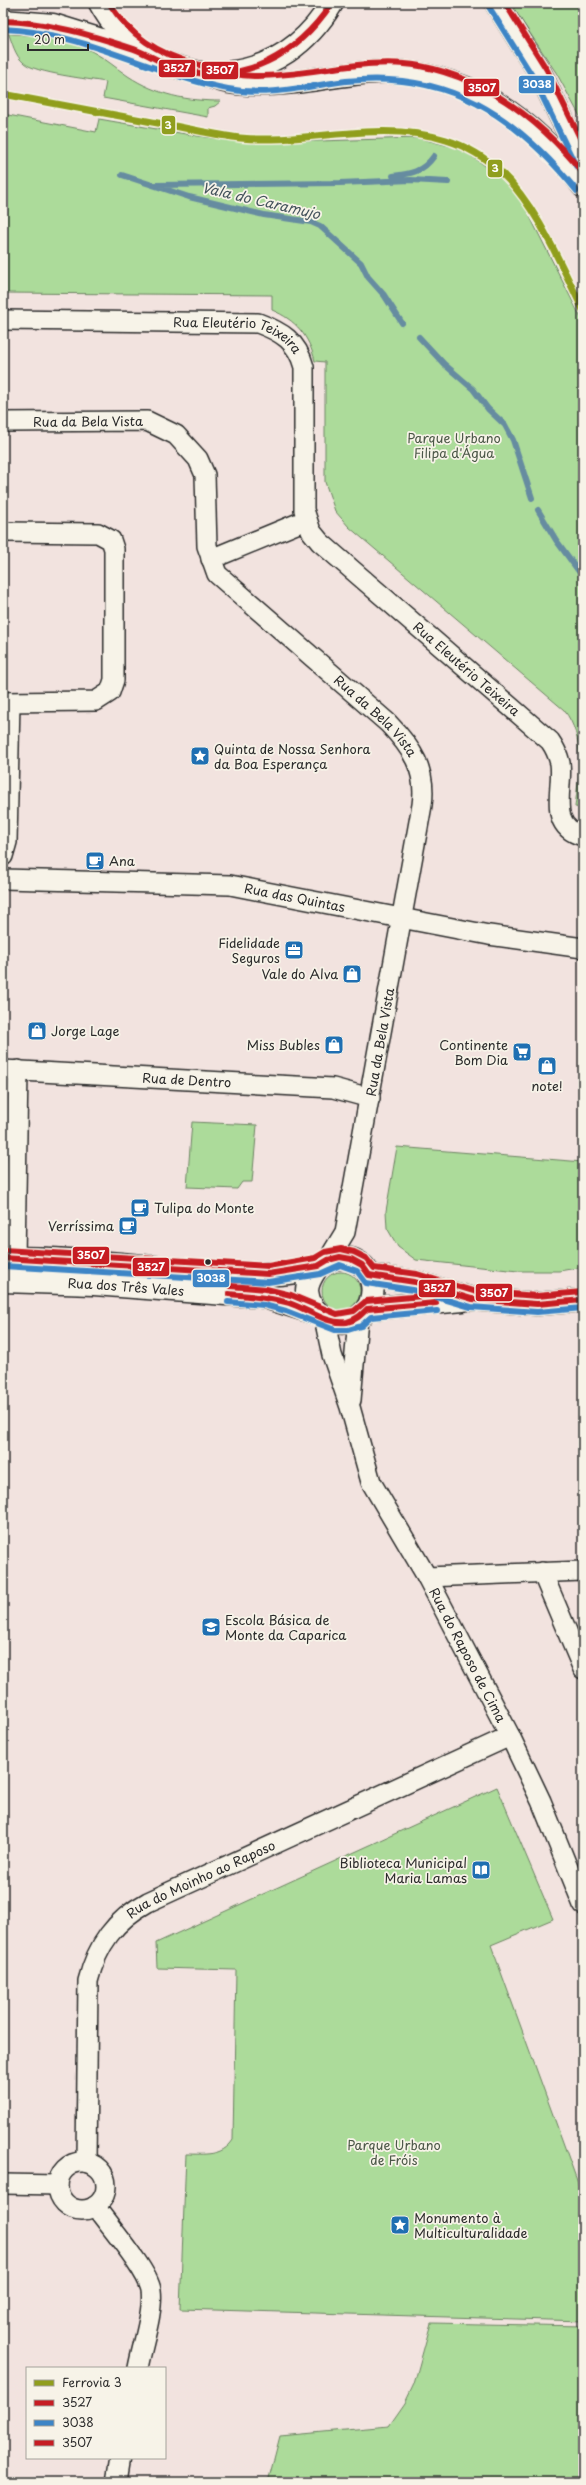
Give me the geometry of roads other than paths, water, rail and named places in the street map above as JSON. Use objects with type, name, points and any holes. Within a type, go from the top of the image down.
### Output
[{"type":"main road","points":[[100,3],[118,30],[147,54],[164,64],[230,82],[294,82],[346,73],[386,71],[419,75],[456,84],[489,99],[529,127],[559,156],[583,186]]},
{"type":"main road","points":[[200,73],[240,72],[260,67],[278,58],[296,47],[311,33],[332,3]]},
{"type":"main road","points":[[496,3],[545,84],[583,163]]},
{"type":"main road","points":[[3,21],[53,25],[147,54]]},
{"type":"main road","name":"Rua dos Três Vales","points":[[9,1258],[268,1274],[323,1263],[340,1257],[351,1259],[366,1270],[415,1282],[472,1299]]},
{"type":"main road","points":[[321,1316],[310,1303],[307,1290],[310,1277],[323,1263]]},
{"type":"main road","points":[[363,1313],[372,1298],[373,1286],[366,1270]]},
{"type":"main road","name":"Rua dos Três Vales","points":[[3,1281],[94,1284],[265,1297],[335,1322],[347,1322],[363,1313],[472,1299],[536,1304],[583,1300]]},
{"type":"street","name":"Rua Eleutério Teixeira","points":[[3,320],[258,323],[277,330],[288,337],[296,347],[304,367],[306,520],[311,531],[320,542],[550,741],[556,749],[560,765],[558,803],[560,816],[577,834],[583,836]]},
{"type":"street","name":"Rua da Bela Vista","points":[[3,422],[148,421],[167,429],[192,451],[203,468],[206,483],[207,546],[211,559],[221,579],[388,723],[413,752],[422,772],[424,792],[345,1232],[323,1263]]},
{"type":"street","points":[[211,559],[306,520]]},
{"type":"street","points":[[3,532],[98,533],[111,540],[114,549],[114,680],[110,692],[96,701],[6,702],[7,842],[3,856]]},
{"type":"street","name":"Rua das Quintas","points":[[3,879],[230,885],[489,935],[583,948]]},
{"type":"street","points":[[9,1258],[10,1070]]},
{"type":"street","name":"Rua de Dentro","points":[[10,1070],[333,1088],[370,1098]]},
{"type":"street","points":[[345,1232],[366,1270]]},
{"type":"street","name":"Rua do Raposo de Cima","points":[[350,1407],[363,1313]]},
{"type":"street","name":"Rua do Raposo de Cima","points":[[321,1316],[332,1355],[350,1407],[371,1482],[427,1577],[510,1736],[544,1808],[583,1905]]},
{"type":"street","points":[[427,1577],[583,1571]]},
{"type":"street","points":[[542,1572],[583,1669]]},
{"type":"street","name":"Rua do Moinho ao Raposo","points":[[86,2162],[88,1981],[97,1953],[113,1928],[124,1918],[148,1902],[510,1736]]},
{"type":"street","points":[[86,2162],[100,2168],[107,2185],[102,2200],[95,2206],[79,2210],[68,2205],[60,2196],[58,2185],[65,2168],[72,2164],[86,2162]]},
{"type":"street","points":[[3,2184],[58,2185]]},
{"type":"street","points":[[95,2206],[145,2275],[151,2289],[150,2305],[138,2367]]},
{"type":"street","points":[[116,2482],[120,2459]]},
{"type":"waterway","name":"Vala do Caramujo","points":[[393,176],[421,169],[434,156]]},
{"type":"waterway","name":"Vala do Caramujo","points":[[122,175],[189,197],[264,215],[311,222],[320,226],[361,263],[368,277],[384,295],[402,323]]},
{"type":"waterway","name":"Vala do Caramujo","points":[[156,185],[340,183],[411,180],[448,182]]},
{"type":"waterway","name":"Vala do Caramujo","points":[[419,337],[444,364],[473,389],[488,409],[505,425],[513,440],[532,498]]},
{"type":"waterway","name":"Vala do Caramujo","points":[[538,510],[556,540],[583,577]]},
{"type":"rail line","name":"3","points":[[3,94],[240,138],[271,139],[365,132],[412,133],[450,141],[481,156],[506,178],[528,204],[546,236],[583,310]]},
{"type":"place","name":"Quinta de Nossa Senhora da Boa Esperança","points":[[200,756]]},
{"type":"place","name":"Ana","points":[[95,861]]},
{"type":"place","name":"Fidelidade Seguros","points":[[294,950]]},
{"type":"place","name":"Vale do Alva","points":[[352,974]]},
{"type":"place","name":"Jorge Lage","points":[[37,1031]]},
{"type":"place","name":"Miss Bubles","points":[[334,1045]]},
{"type":"place","name":"Continente Bom Dia","points":[[522,1052]]},
{"type":"place","name":"note!","points":[[547,1066]]},
{"type":"place","name":"Tulipa do Monte","points":[[140,1208]]},
{"type":"place","name":"Verríssima","points":[[128,1226]]},
{"type":"place","name":"Escola Básica de Monte da Caparica","points":[[211,1627]]},
{"type":"place","name":"Biblioteca Municipal Maria Lamas","points":[[481,1870]]},
{"type":"place","name":"Monumento à Multiculturalidade","points":[[400,2225]]},
{"type":"park label","name":"Parque Urbano Filipa d'Água","points":[[454,446]]},
{"type":"park label","name":"Parque Urbano de Fróis","points":[[394,2152]]}]
